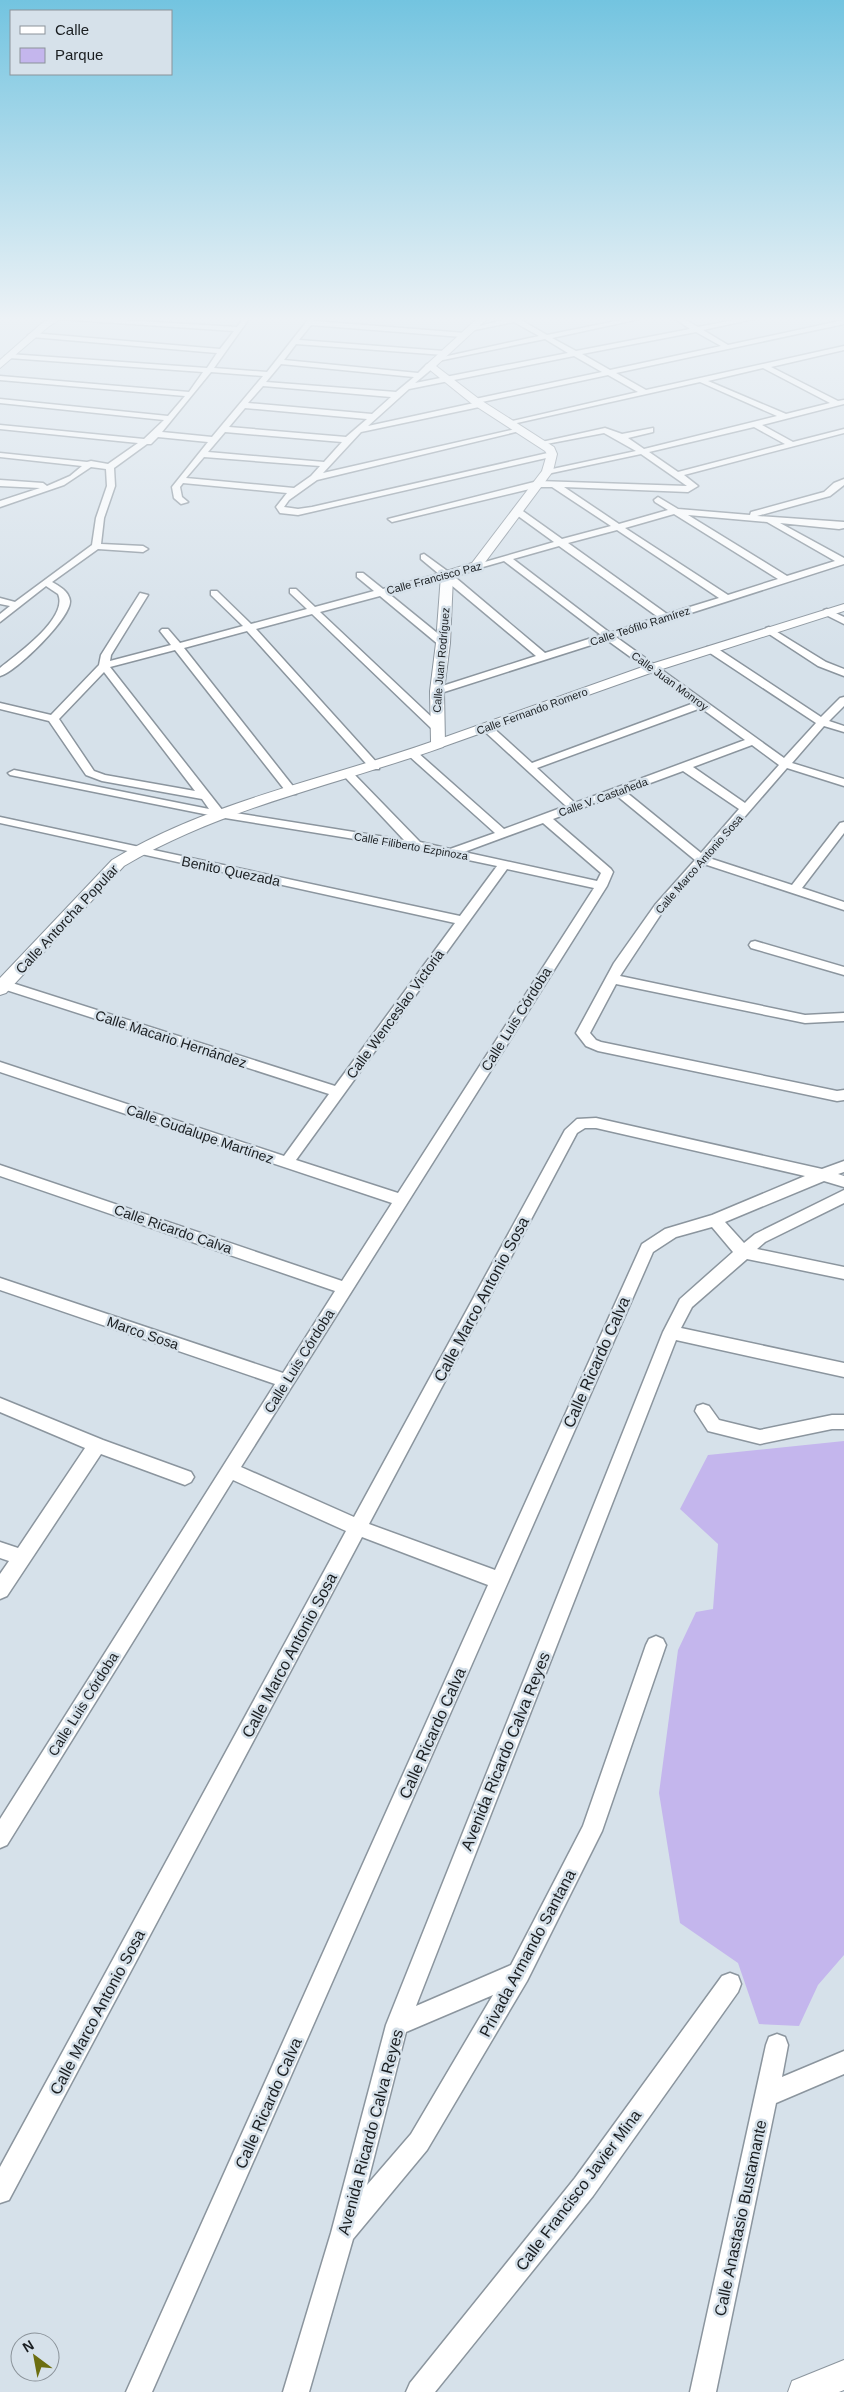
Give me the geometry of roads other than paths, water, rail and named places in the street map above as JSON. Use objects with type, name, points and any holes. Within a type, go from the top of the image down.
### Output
[{"type":"main road","points":[[476,566],[547,471],[548,449],[516,428]]},
{"type":"main road","name":"Calle Francisco Paz","points":[[447,575],[476,566]]},
{"type":"main road","name":"Calle Juan Rodríguez","points":[[438,744],[436,727],[437,691],[443,643],[447,575]]},
{"type":"main road","name":"Calle Fernando Romero","points":[[220,814],[374,767],[438,744]]},
{"type":"main road","name":"Calle Antorcha Popular","points":[[2,987],[118,863],[163,837],[220,814]]},
{"type":"street","points":[[6,428],[148,442]]},
{"type":"street","points":[[0,455],[91,463],[110,467],[148,442],[161,428]]},
{"type":"street","points":[[314,478],[324,464],[364,428]]},
{"type":"street","points":[[361,430],[371,428]]},
{"type":"street","points":[[547,471],[641,452],[735,428]]},
{"type":"street","points":[[761,428],[791,444]]},
{"type":"street","points":[[184,502],[178,498],[176,487],[223,429],[348,440]]},
{"type":"street","points":[[392,519],[538,484],[688,489],[694,486],[621,437],[605,430],[548,449],[312,510],[298,512],[283,511],[280,507],[281,503],[294,491],[314,478],[520,430]]},
{"type":"street","points":[[621,437],[650,430]]},
{"type":"street","points":[[676,475],[844,431]]},
{"type":"street","points":[[156,434],[214,440]]},
{"type":"street","points":[[201,454],[324,464]]},
{"type":"street","points":[[0,506],[62,483],[86,470],[91,463]]},
{"type":"street","points":[[0,619],[45,582],[96,546],[100,534],[100,519],[113,474],[110,467]]},
{"type":"street","points":[[180,480],[294,491]]},
{"type":"street","points":[[745,516],[827,494],[837,484],[844,482]]},
{"type":"street","points":[[0,483],[50,487]]},
{"type":"street","points":[[0,506],[49,494],[62,483]]},
{"type":"street","points":[[552,484],[620,526],[726,598]]},
{"type":"street","points":[[658,500],[785,580]]},
{"type":"street","points":[[518,511],[666,618]]},
{"type":"street","name":"Calle Francisco Paz","points":[[476,566],[675,512],[745,516],[842,527]]},
{"type":"street","points":[[765,518],[843,561]]},
{"type":"street","points":[[96,546],[143,549]]},
{"type":"street","points":[[424,557],[543,657]]},
{"type":"street","name":"Calle Juan Monroy","points":[[506,558],[608,636],[786,764],[844,783]]},
{"type":"street","name":"Calle Teófilo Ramírez","points":[[437,691],[843,561]]},
{"type":"street","name":"Calle Francisco Paz","points":[[104,666],[447,575]]},
{"type":"street","points":[[360,576],[443,643]]},
{"type":"street","points":[[0,673],[5,664],[55,622],[64,608],[65,601],[62,592],[45,582]]},
{"type":"street","points":[[214,592],[249,627],[374,767]]},
{"type":"street","points":[[293,592],[436,727]]},
{"type":"street","points":[[53,719],[104,666],[106,656],[143,596]]},
{"type":"street","points":[[0,601],[18,605]]},
{"type":"street","name":"Calle Fernando Romero","points":[[438,744],[652,668],[844,607]]},
{"type":"street","points":[[827,612],[844,621]]},
{"type":"street","points":[[769,630],[822,664],[844,673]]},
{"type":"street","points":[[165,632],[180,647],[292,792]]},
{"type":"street","points":[[711,649],[822,722],[844,729]]},
{"type":"street","points":[[104,666],[203,796],[220,814]]},
{"type":"street","name":"Calle Marco Antonio Sosa","points":[[844,700],[822,722],[658,908],[620,966],[583,1033],[590,1043],[598,1046],[837,1096],[844,1095]]},
{"type":"street","points":[[531,767],[702,704]]},
{"type":"street","points":[[0,706],[53,719],[90,773],[102,778],[203,796]]},
{"type":"street","points":[[486,727],[574,808]]},
{"type":"street","name":"Calle V. Castañeda","points":[[453,852],[620,792],[753,741]]},
{"type":"street","points":[[413,754],[502,833]]},
{"type":"street","points":[[685,767],[747,809]]},
{"type":"street","name":"Calle Filiberto Ezpinoza","points":[[14,773],[220,814],[453,852],[601,886]]},
{"type":"street","points":[[348,774],[416,845]]},
{"type":"street","points":[[620,792],[702,860],[844,906]]},
{"type":"street","points":[[545,818],[607,872],[601,886]]},
{"type":"street","name":"Benito Quezada","points":[[1,822],[464,921]]},
{"type":"street","points":[[795,890],[844,825]]},
{"type":"street","name":"Calle Wenceslao Victoria","points":[[286,1163],[504,865]]},
{"type":"street","name":"Calle Luis Córdoba","points":[[0,1838],[230,1470],[601,886]]},
{"type":"street","points":[[755,945],[844,971]]},
{"type":"street","points":[[613,980],[805,1019],[844,1017]]},
{"type":"street","name":"Calle Macario Hernández","points":[[2,987],[338,1092]]},
{"type":"street","name":"Calle Gudalupe Martínez","points":[[0,1067],[401,1200]]},
{"type":"street","name":"Calle Marco Antonio Sosa","points":[[0,2192],[572,1130],[582,1122],[596,1123],[823,1175]]},
{"type":"street","name":"Calle Ricardo Calva","points":[[140,2392],[647,1248],[654,1241],[665,1236],[715,1220],[844,1166]]},
{"type":"street","name":"Calle Ricardo Calva","points":[[0,1170],[345,1288]]},
{"type":"street","points":[[823,1175],[844,1182]]},
{"type":"street","name":"Avenida Ricardo Calva Reyes","points":[[296,2392],[343,2233],[397,2025],[671,1332],[686,1304],[742,1252],[760,1238],[844,1196]]},
{"type":"street","points":[[715,1220],[742,1252],[844,1273]]},
{"type":"street","name":"Marco Sosa","points":[[0,1284],[286,1382]]},
{"type":"street","points":[[671,1332],[844,1370]]},
{"type":"street","points":[[0,1405],[97,1445],[185,1476]]},
{"type":"street","points":[[703,1411],[714,1426],[760,1437],[832,1422],[844,1422]]},
{"type":"street","points":[[0,1590],[97,1445]]},
{"type":"street","points":[[230,1470],[357,1527],[500,1581]]},
{"type":"street","points":[[0,1550],[22,1558]]},
{"type":"street","name":"Privada Armando Santana","points":[[343,2233],[419,2142],[519,1973],[592,1830],[656,1645]]},
{"type":"street","points":[[397,2025],[519,1973]]},
{"type":"street","name":"Calle Francisco Javier Mina","points":[[419,2392],[584,2186],[730,1984]]},
{"type":"street","name":"Calle Anastasio Bustamante","points":[[703,2392],[777,2045]]},
{"type":"street","points":[[766,2096],[844,2062]]},
{"type":"street","points":[[803,2392],[844,2375]]}]
